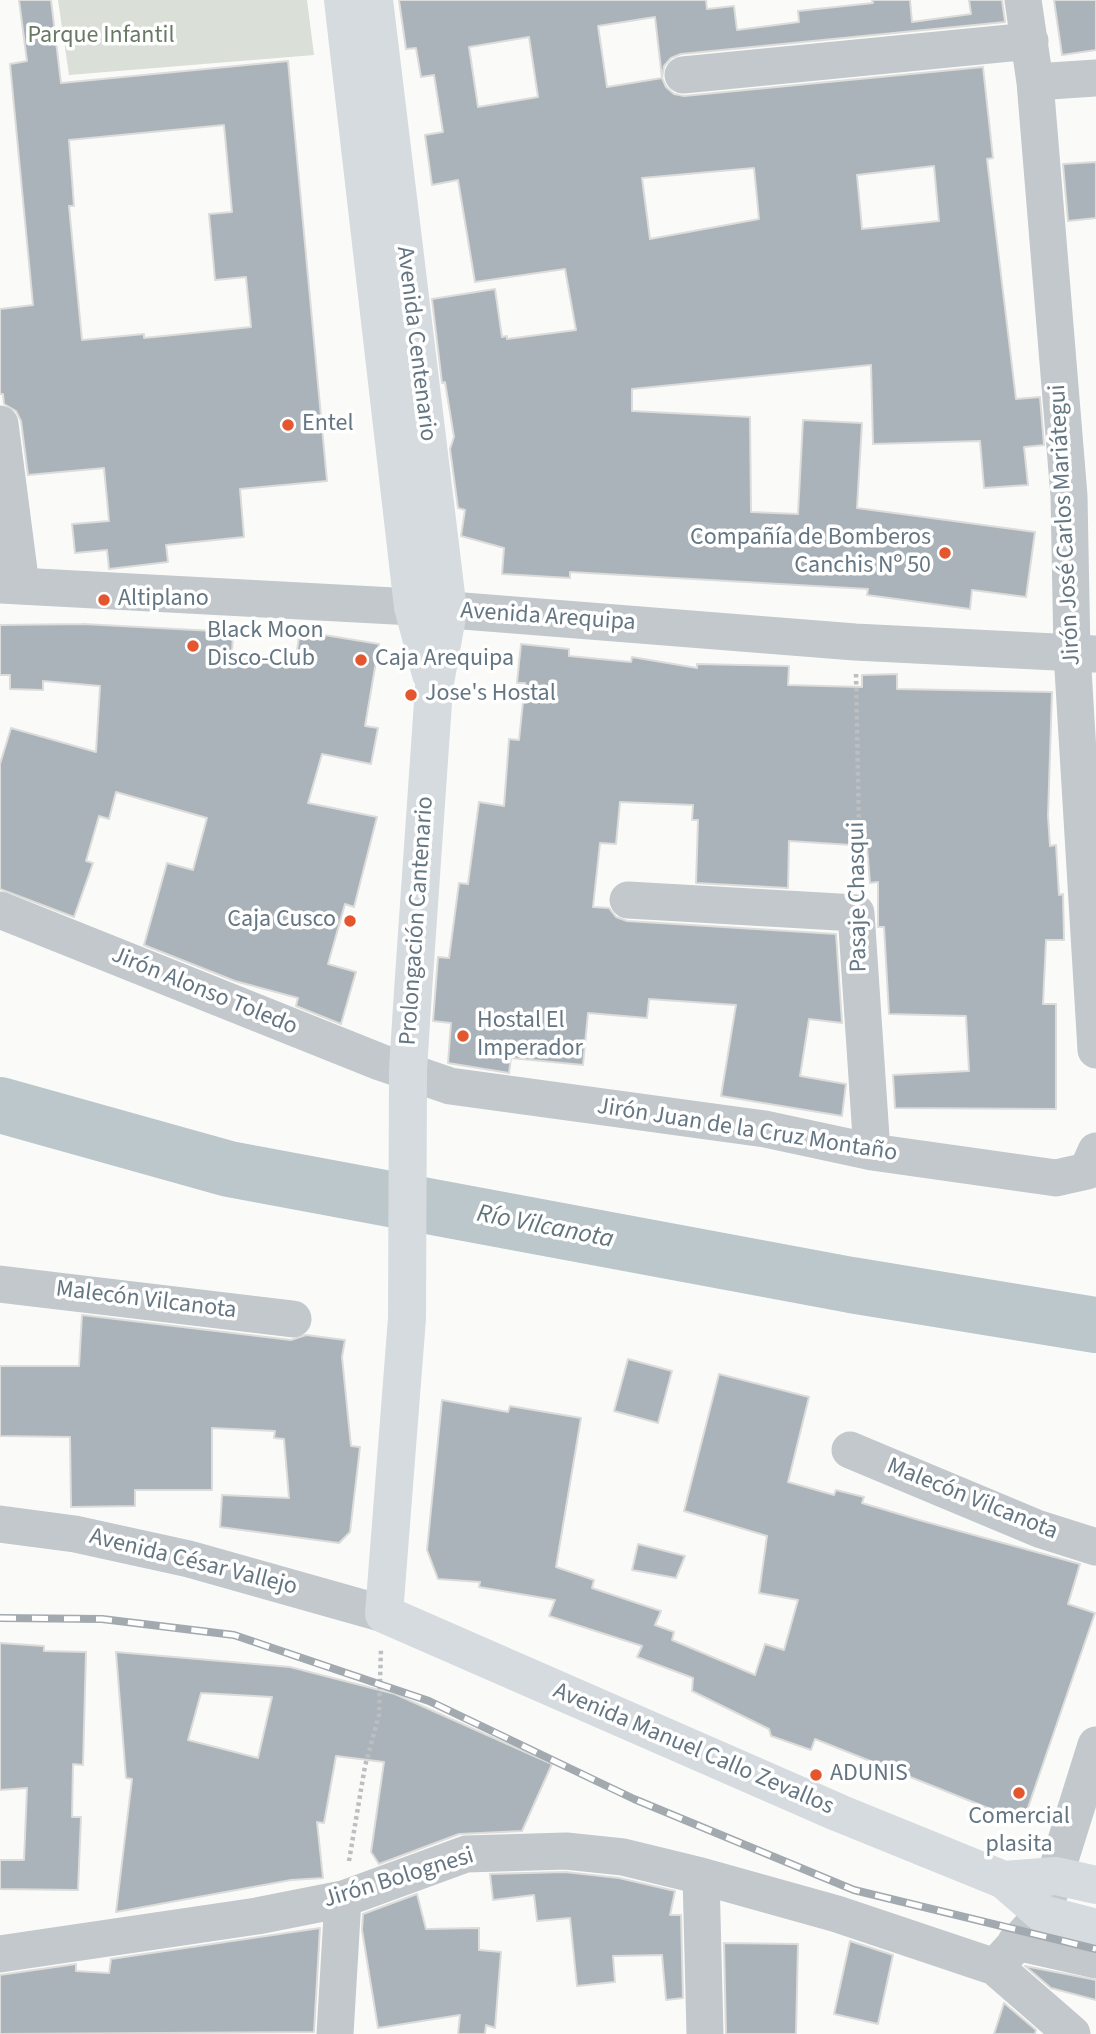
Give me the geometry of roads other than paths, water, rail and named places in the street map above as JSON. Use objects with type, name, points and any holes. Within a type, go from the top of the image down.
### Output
[{"type":"street","points":[[344,0],[431,609]]},
{"type":"street","name":"Avenida Centenario","points":[[374,0],[431,609]]},
{"type":"street","name":"Jirón José Carlos Mariátegui","points":[[1023,0],[1035,82],[1082,495],[1096,1050]]},
{"type":"street","points":[[683,75],[1030,41]]},
{"type":"street","points":[[1035,82],[1096,78]]},
{"type":"street","points":[[0,424],[10,586]]},
{"type":"street","name":"Avenida Arequipa","points":[[10,586],[431,609],[855,642],[1084,654]]},
{"type":"street","name":"Prolongación Cantenario","points":[[384,1614],[407,1318],[408,1070],[435,688],[431,609]]},
{"type":"street","name":"Pasaje Chasqui","points":[[628,900],[856,913],[872,1152]]},
{"type":"street","name":"Jirón Alonso Toledo","points":[[0,911],[408,1070]]},
{"type":"street","name":"Jirón Juan de la Cruz Montaño","points":[[408,1070],[450,1086],[765,1129],[872,1152],[1056,1178],[1092,1161]]},
{"type":"street","name":"Malecón Vilcanota","points":[[0,1284],[293,1319]]},
{"type":"street","name":"Malecón Vilcanota","points":[[850,1450],[1039,1529],[1096,1547]]},
{"type":"street","name":"Avenida César Vallejo","points":[[0,1524],[75,1534],[189,1559],[384,1614]]},
{"type":"street","name":"Avenida Manuel Callo Zevallos","points":[[384,1614],[839,1813],[1004,1880],[1043,1914],[1096,1928]]},
{"type":"street","points":[[1006,1954],[1030,1932],[1043,1914],[1096,1745]]},
{"type":"street","name":"Jirón Bolognesi","points":[[0,1954],[257,1916],[343,1899],[466,1854],[566,1851],[623,1857],[837,1914],[1006,1954]]},
{"type":"street","points":[[701,1876],[705,2034]]},
{"type":"street","name":"Avenida Manuel Callo Zevallos","points":[[1004,1880],[1056,1876],[1096,1885]]},
{"type":"street","points":[[335,2034],[343,1899]]},
{"type":"street","points":[[1006,1954],[1096,1960]]},
{"type":"street","points":[[1006,1954],[1072,2034]]},
{"type":"waterway","name":"Río Vilcanota","points":[[0,1105],[229,1169],[851,1285],[1096,1325]]},
{"type":"railway","points":[[0,1618],[102,1619],[234,1635],[429,1701],[634,1799],[854,1890],[1096,1949]]},
{"type":"place","name":"Entel","points":[[288,425]]},
{"type":"place","name":"Compañía de Bomberos Canchis Nº 50","points":[[945,553]]},
{"type":"place","name":"Altiplano","points":[[104,600]]},
{"type":"place","name":"Black Moon Disco-Club","points":[[193,646]]},
{"type":"place","name":"Caja Arequipa","points":[[361,660]]},
{"type":"place","name":"Jose's Hostal","points":[[411,695]]},
{"type":"place","name":"Caja Cusco","points":[[350,921]]},
{"type":"place","name":"Hostal El Imperador","points":[[463,1036]]},
{"type":"place","name":"ADUNIS","points":[[816,1775]]},
{"type":"place","name":"Comercial plasita","points":[[1019,1793]]},
{"type":"park label","name":"Parque Infantil","points":[[101,37]]}]
